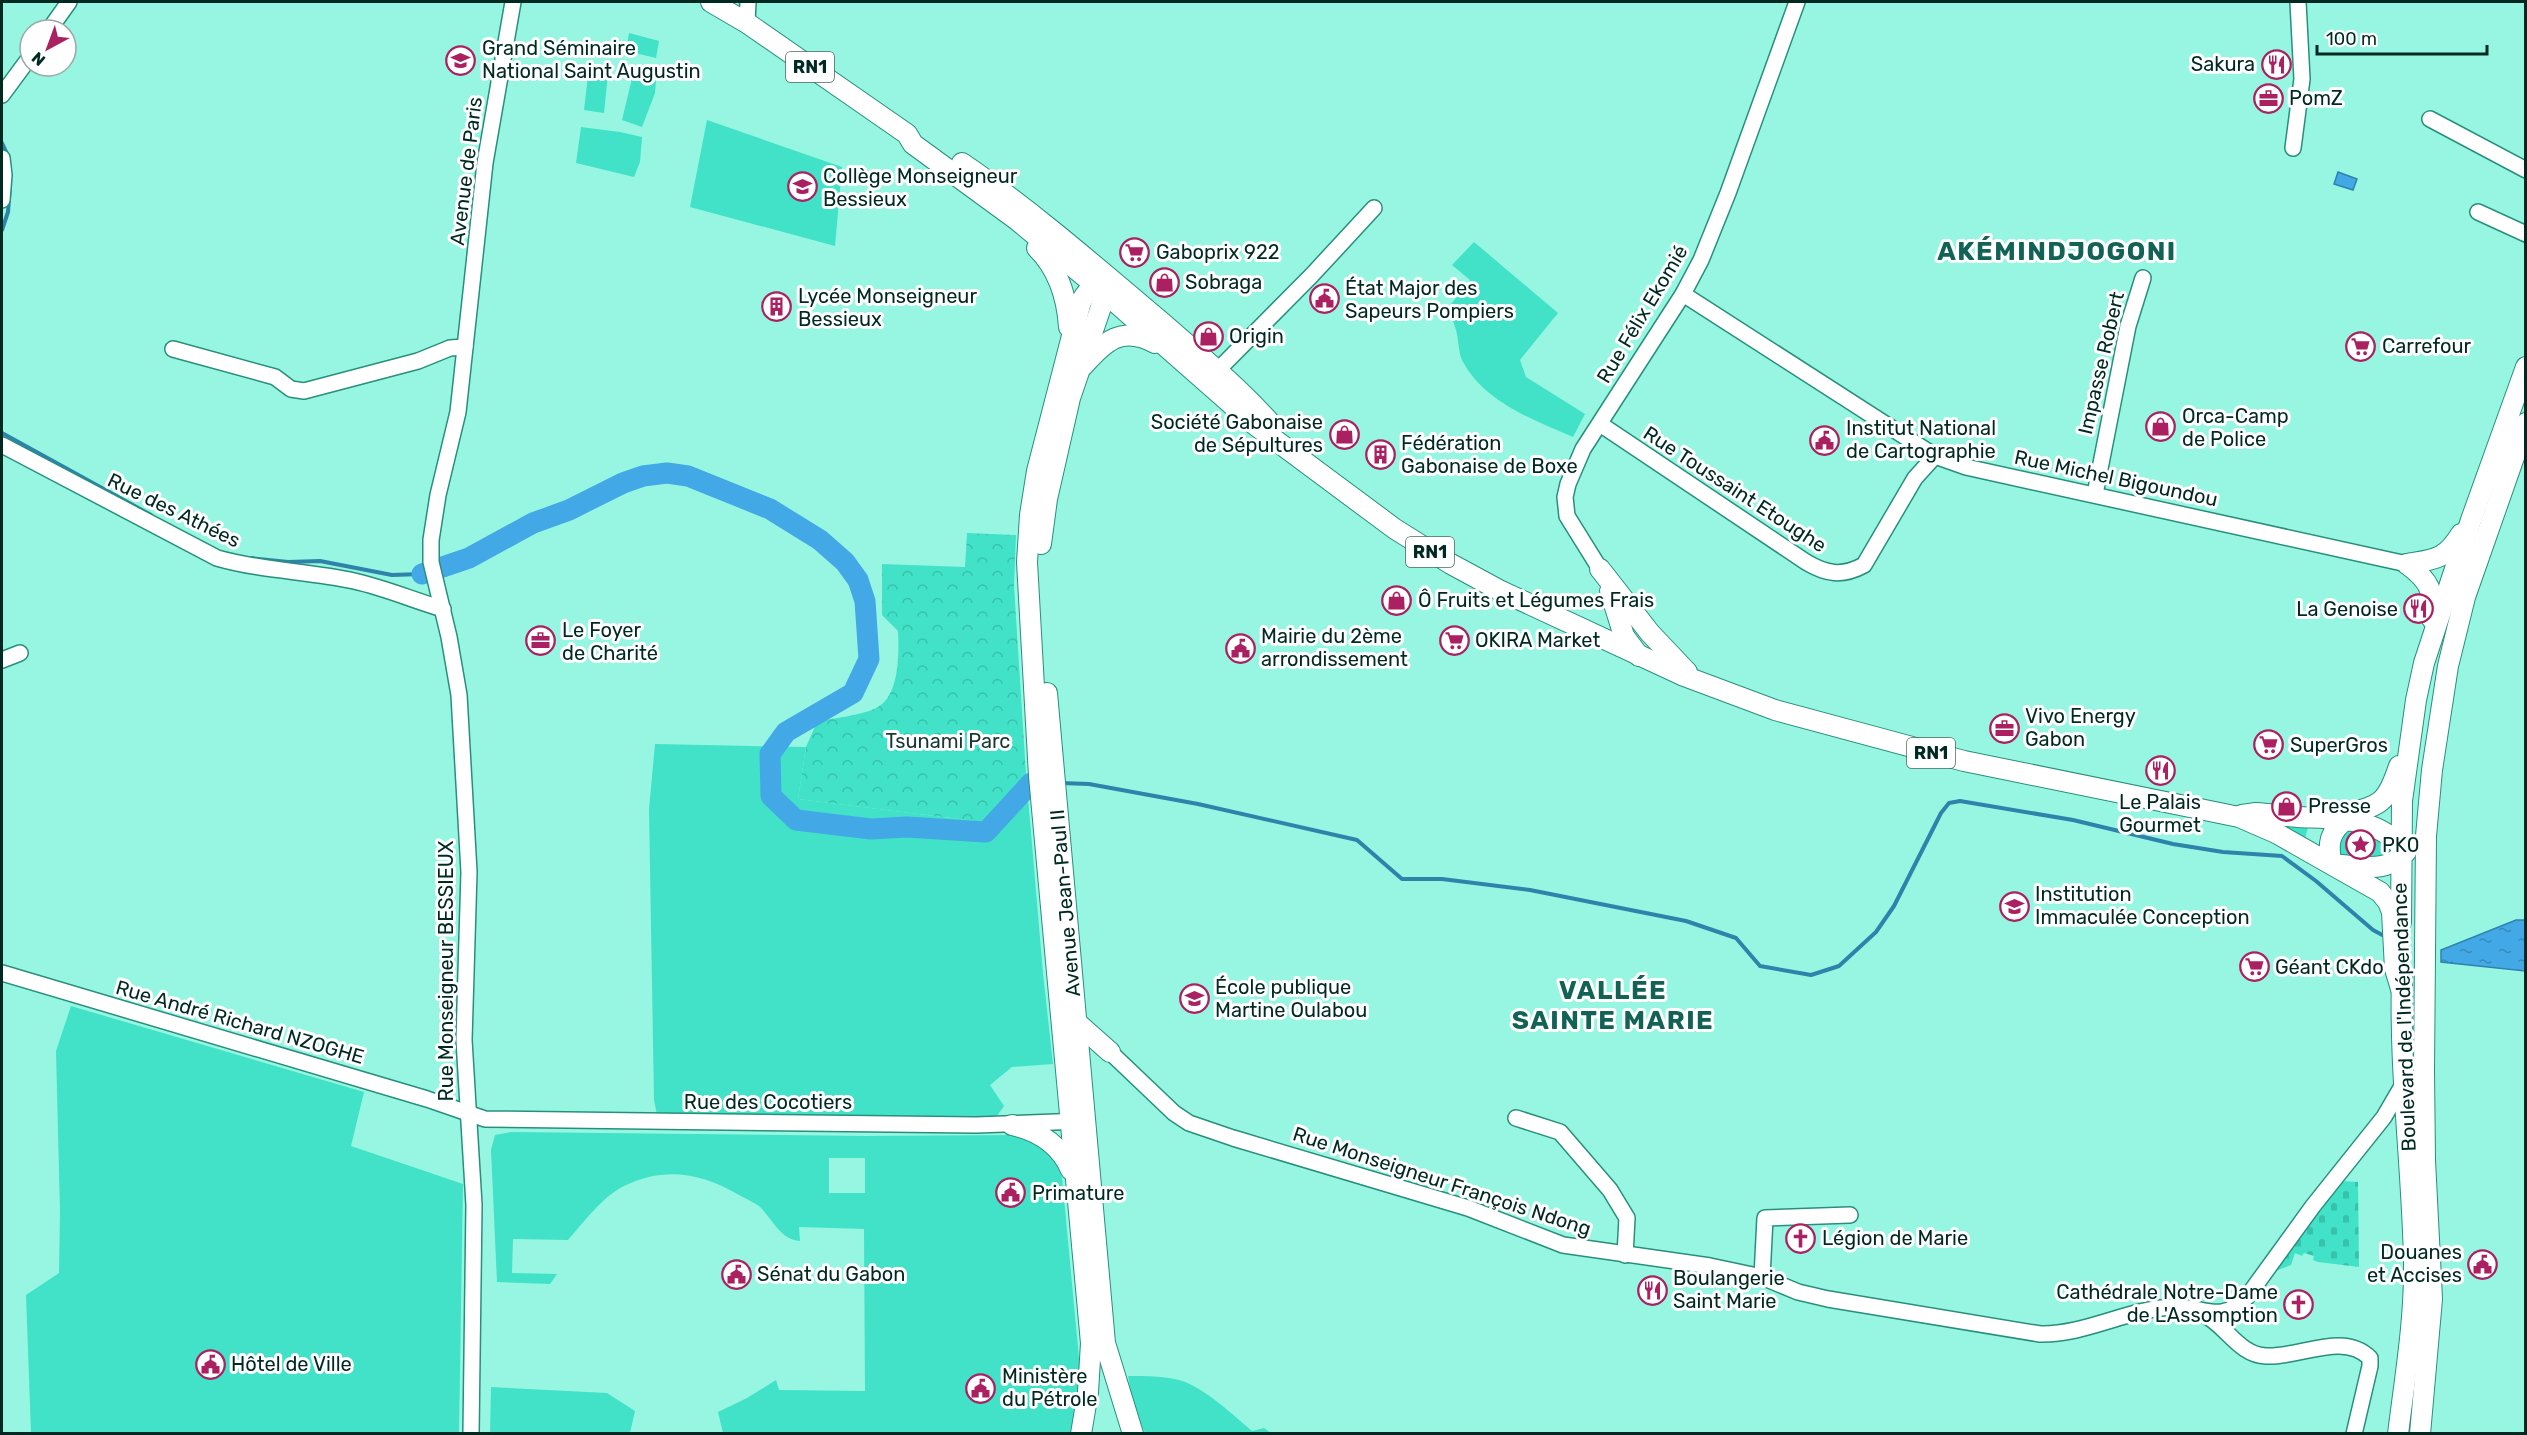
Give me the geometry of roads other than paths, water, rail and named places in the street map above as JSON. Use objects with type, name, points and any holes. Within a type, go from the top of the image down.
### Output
[{"type":"main road","name":"RN1","points":[[711,2],[747,23],[907,134],[913,144],[975,188],[1099,288],[1173,353],[1210,372]]},
{"type":"main road","name":"RN1","points":[[907,134],[923,136],[1010,198],[1111,280],[1210,372],[1263,415],[1298,455],[1367,510],[1432,553],[1499,590],[1576,627],[1693,679],[1775,710],[1890,742],[2031,775],[2239,817],[2266,828],[2332,864],[2383,867],[2402,851],[2374,828],[2341,818],[2256,813],[2246,813],[2239,817]]},
{"type":"main road","points":[[975,188],[982,198],[1040,251],[1052,267],[1060,283],[1067,307],[1070,345]]},
{"type":"main road","points":[[1010,198],[1086,264],[1099,288],[1113,288],[1210,372]]},
{"type":"main road","name":"Avenue Jean-Paul II","points":[[1081,1434],[1088,1392],[1091,1343],[1076,1184],[1077,1121],[1079,1066],[1075,1021],[1048,782],[1029,614],[1027,562],[1030,515],[1045,436],[1082,299],[1099,288],[1101,310],[1078,373],[1047,500],[1040,557],[1041,637],[1048,782],[1052,894],[1077,1121],[1105,1343],[1133,1434]]},
{"type":"main road","points":[[1078,373],[1102,347],[1121,335],[1141,336],[1173,353]]},
{"type":"main road","name":"Boulevard de l'Indépendance","points":[[2402,1432],[2414,1263],[2402,989],[2404,956],[2402,801],[2412,727],[2432,634],[2526,367]]},
{"type":"main road","name":"Boulevard de l'Indépendance","points":[[2420,1434],[2432,1282],[2425,1169],[2424,1089],[2427,813],[2441,705],[2465,597],[2526,423]]},
{"type":"main road","points":[[2407,564],[2431,561],[2448,552],[2471,520]]},
{"type":"main road","points":[[2407,564],[2426,580],[2431,588],[2432,634]]},
{"type":"main road","points":[[1600,569],[1621,602],[1693,679]]},
{"type":"main road","points":[[2402,851],[2410,837],[2421,750],[2438,664],[2452,616],[2465,597]]},
{"type":"main road","points":[[1576,627],[1600,624],[1621,602]]},
{"type":"main road","points":[[1621,602],[1636,617],[1639,634],[1630,650]]},
{"type":"main road","points":[[2402,920],[2380,892],[2332,864],[2329,840],[2341,818],[2376,805],[2385,798],[2412,727]]},
{"type":"main road","points":[[2308,851],[2314,817]]},
{"type":"main road","points":[[2404,956],[2417,1066],[2424,1089]]},
{"type":"main road","points":[[1075,1021],[1110,1052]]},
{"type":"main road","points":[[1079,1066],[1089,1051],[1094,1049],[1110,1052]]},
{"type":"main road","points":[[1012,1125],[1038,1132],[1050,1141],[1064,1155],[1076,1184]]},
{"type":"main road","points":[[2402,1432],[2426,1366]]},
{"type":"street","points":[[58,18],[69,2]]},
{"type":"street","name":"Avenue de Paris","points":[[431,562],[434,513],[456,422],[485,163],[513,2]]},
{"type":"street","points":[[747,2],[747,23]]},
{"type":"street","name":"Rue Félix Ekomié","points":[[1600,569],[1574,530],[1565,507],[1572,472],[1683,294],[1701,260],[1728,193],[1797,2]]},
{"type":"street","points":[[2293,148],[2302,78],[2298,2]]},
{"type":"street","points":[[2,95],[18,73]]},
{"type":"street","points":[[2430,119],[2526,170]]},
{"type":"street","points":[[2,158],[4,175],[2,200]]},
{"type":"street","points":[[1210,372],[1312,275],[1374,208]]},
{"type":"street","points":[[2478,212],[2526,234]]},
{"type":"street","name":"Impasse Robert","points":[[2095,494],[2128,326],[2143,278]]},
{"type":"street","name":"Rue Michel Bigoundou","points":[[1683,294],[1935,456],[1966,467],[2407,564]]},
{"type":"street","points":[[172,349],[275,376],[291,389],[304,391],[418,361],[450,348],[465,347]]},
{"type":"street","name":"Rue Toussaint Etoughe","points":[[1600,424],[1821,572],[1838,574],[1852,572],[1864,565],[1871,557],[1915,478],[1935,456]]},
{"type":"street","name":"Rue des Athées","points":[[2,445],[217,558],[243,566],[309,573],[354,581],[443,609]]},
{"type":"street","name":"Rue Monseigneur BESSIEUX","points":[[431,562],[443,609],[459,695],[470,872],[464,1040],[474,1205],[471,1434]]},
{"type":"street","points":[[2,660],[20,652]]},
{"type":"street","name":"Rue André Richard NZOGHE","points":[[2,973],[467,1112]]},
{"type":"street","name":"Rue Monseigneur François Ndong","points":[[1110,1052],[1174,1113],[1189,1123],[1468,1208],[1563,1245],[1710,1266],[1762,1276],[1798,1292],[1828,1299],[2040,1334],[2057,1334],[2118,1317],[2173,1307],[2215,1313],[2236,1308],[2247,1297],[2313,1206],[2375,1128],[2405,1081]]},
{"type":"street","name":"Rue des Cocotiers","points":[[467,1112],[485,1119],[1012,1125],[1077,1121]]},
{"type":"street","points":[[1516,1118],[1560,1132],[1610,1190],[1627,1218],[1624,1255]]},
{"type":"street","points":[[2375,1128],[2395,1121],[2407,1130]]},
{"type":"street","points":[[1762,1276],[1765,1218],[1850,1215]]},
{"type":"street","points":[[2190,1309],[2212,1319],[2250,1353],[2264,1356],[2353,1346],[2370,1358],[2354,1434]]},
{"type":"water","points":[[2338,172],[2357,179],[2353,190],[2334,184]]},
{"type":"water","points":[[2516,920],[2525,920],[2525,971],[2441,962],[2441,950]]},
{"type":"waterway","points":[[2,143],[8,156]]},
{"type":"waterway","points":[[2,230],[8,212],[10,184]]},
{"type":"waterway","points":[[2,433],[151,515]]},
{"type":"waterway","points":[[422,574],[469,558],[533,523],[569,510],[623,483],[643,476],[667,473],[688,476],[770,509],[820,540],[845,562],[858,580],[865,601],[869,659],[853,693],[786,732],[770,754],[771,796],[796,820],[871,829],[907,827],[986,832],[1031,783]]},
{"type":"waterway","points":[[250,558],[288,562],[320,561],[392,575],[422,574]]},
{"type":"waterway","points":[[1060,783],[1089,784],[1198,804],[1357,840],[1402,879],[1442,879],[1530,890],[1686,921],[1736,938],[1760,966],[1811,975],[1839,966],[1876,932],[1894,906],[1941,813],[1949,803],[1960,801],[2073,820],[2173,844],[2223,852],[2282,856],[2316,881],[2373,930],[2388,938]]},
{"type":"place","name":"Grand Séminaire National Saint Augustin","points":[[461,60]]},
{"type":"place","name":"Sakura","points":[[2276,64]]},
{"type":"place","name":"PomZ","points":[[2268,98]]},
{"type":"place","name":"Collège Monseigneur Bessieux","points":[[802,187]]},
{"type":"place","name":"Gaboprix 922","points":[[1135,252]]},
{"type":"place","name":"Sobraga","points":[[1164,282]]},
{"type":"place","name":"État Major des Sapeurs Pompiers","points":[[1324,299]]},
{"type":"place","name":"Lycée Monseigneur Bessieux","points":[[777,307]]},
{"type":"place","name":"Origin","points":[[1208,336]]},
{"type":"place","name":"Carrefour","points":[[2361,346]]},
{"type":"place","name":"Orca-Camp de Police","points":[[2161,427]]},
{"type":"place","name":"Société Gabonaise de Sépultures","points":[[1344,434]]},
{"type":"place","name":"Institut National de Cartographie","points":[[1825,440]]},
{"type":"place","name":"Fédération Gabonaise de Boxe","points":[[1380,455]]},
{"type":"place","name":"Ô Fruits et Légumes Frais","points":[[1397,600]]},
{"type":"place","name":"La Genoise","points":[[2419,609]]},
{"type":"place","name":"OKIRA Market","points":[[1454,640]]},
{"type":"place","name":"Le Foyer de Charité","points":[[541,641]]},
{"type":"place","name":"Mairie du 2ème arrondissement","points":[[1240,648]]},
{"type":"place","name":"Vivo Energy Gabon","points":[[2004,728]]},
{"type":"place","name":"SuperGros","points":[[2269,745]]},
{"type":"place","name":"Le Palais Gourmet","points":[[2160,771]]},
{"type":"place","name":"Presse","points":[[2287,806]]},
{"type":"place","name":"PK0","points":[[2361,845]]},
{"type":"place","name":"Institution Immaculée Conception","points":[[2014,906]]},
{"type":"place","name":"Géant CKdo","points":[[2254,967]]},
{"type":"place","name":"École publique Martine Oulabou","points":[[1194,998]]},
{"type":"place","name":"Primature","points":[[1011,1193]]},
{"type":"place","name":"Légion de Marie","points":[[1801,1238]]},
{"type":"place","name":"Douanes et Accises","points":[[2483,1264]]},
{"type":"place","name":"Sénat du Gabon","points":[[736,1274]]},
{"type":"place","name":"Boulangerie Saint Marie","points":[[1652,1290]]},
{"type":"place","name":"Cathédrale Notre-Dame de L'Assomption","points":[[2299,1304]]},
{"type":"place","name":"Hôtel de Ville","points":[[210,1364]]},
{"type":"place","name":"Ministère du Pétrole","points":[[981,1388]]},
{"type":"district","name":"AKÉMINDJOGONI","points":[[2057,251]]},
{"type":"district","name":"VALLÉE SAINTE MARIE","points":[[1613,1005]]},
{"type":"park label","name":"Tsunami Parc","points":[[948,741]]}]
